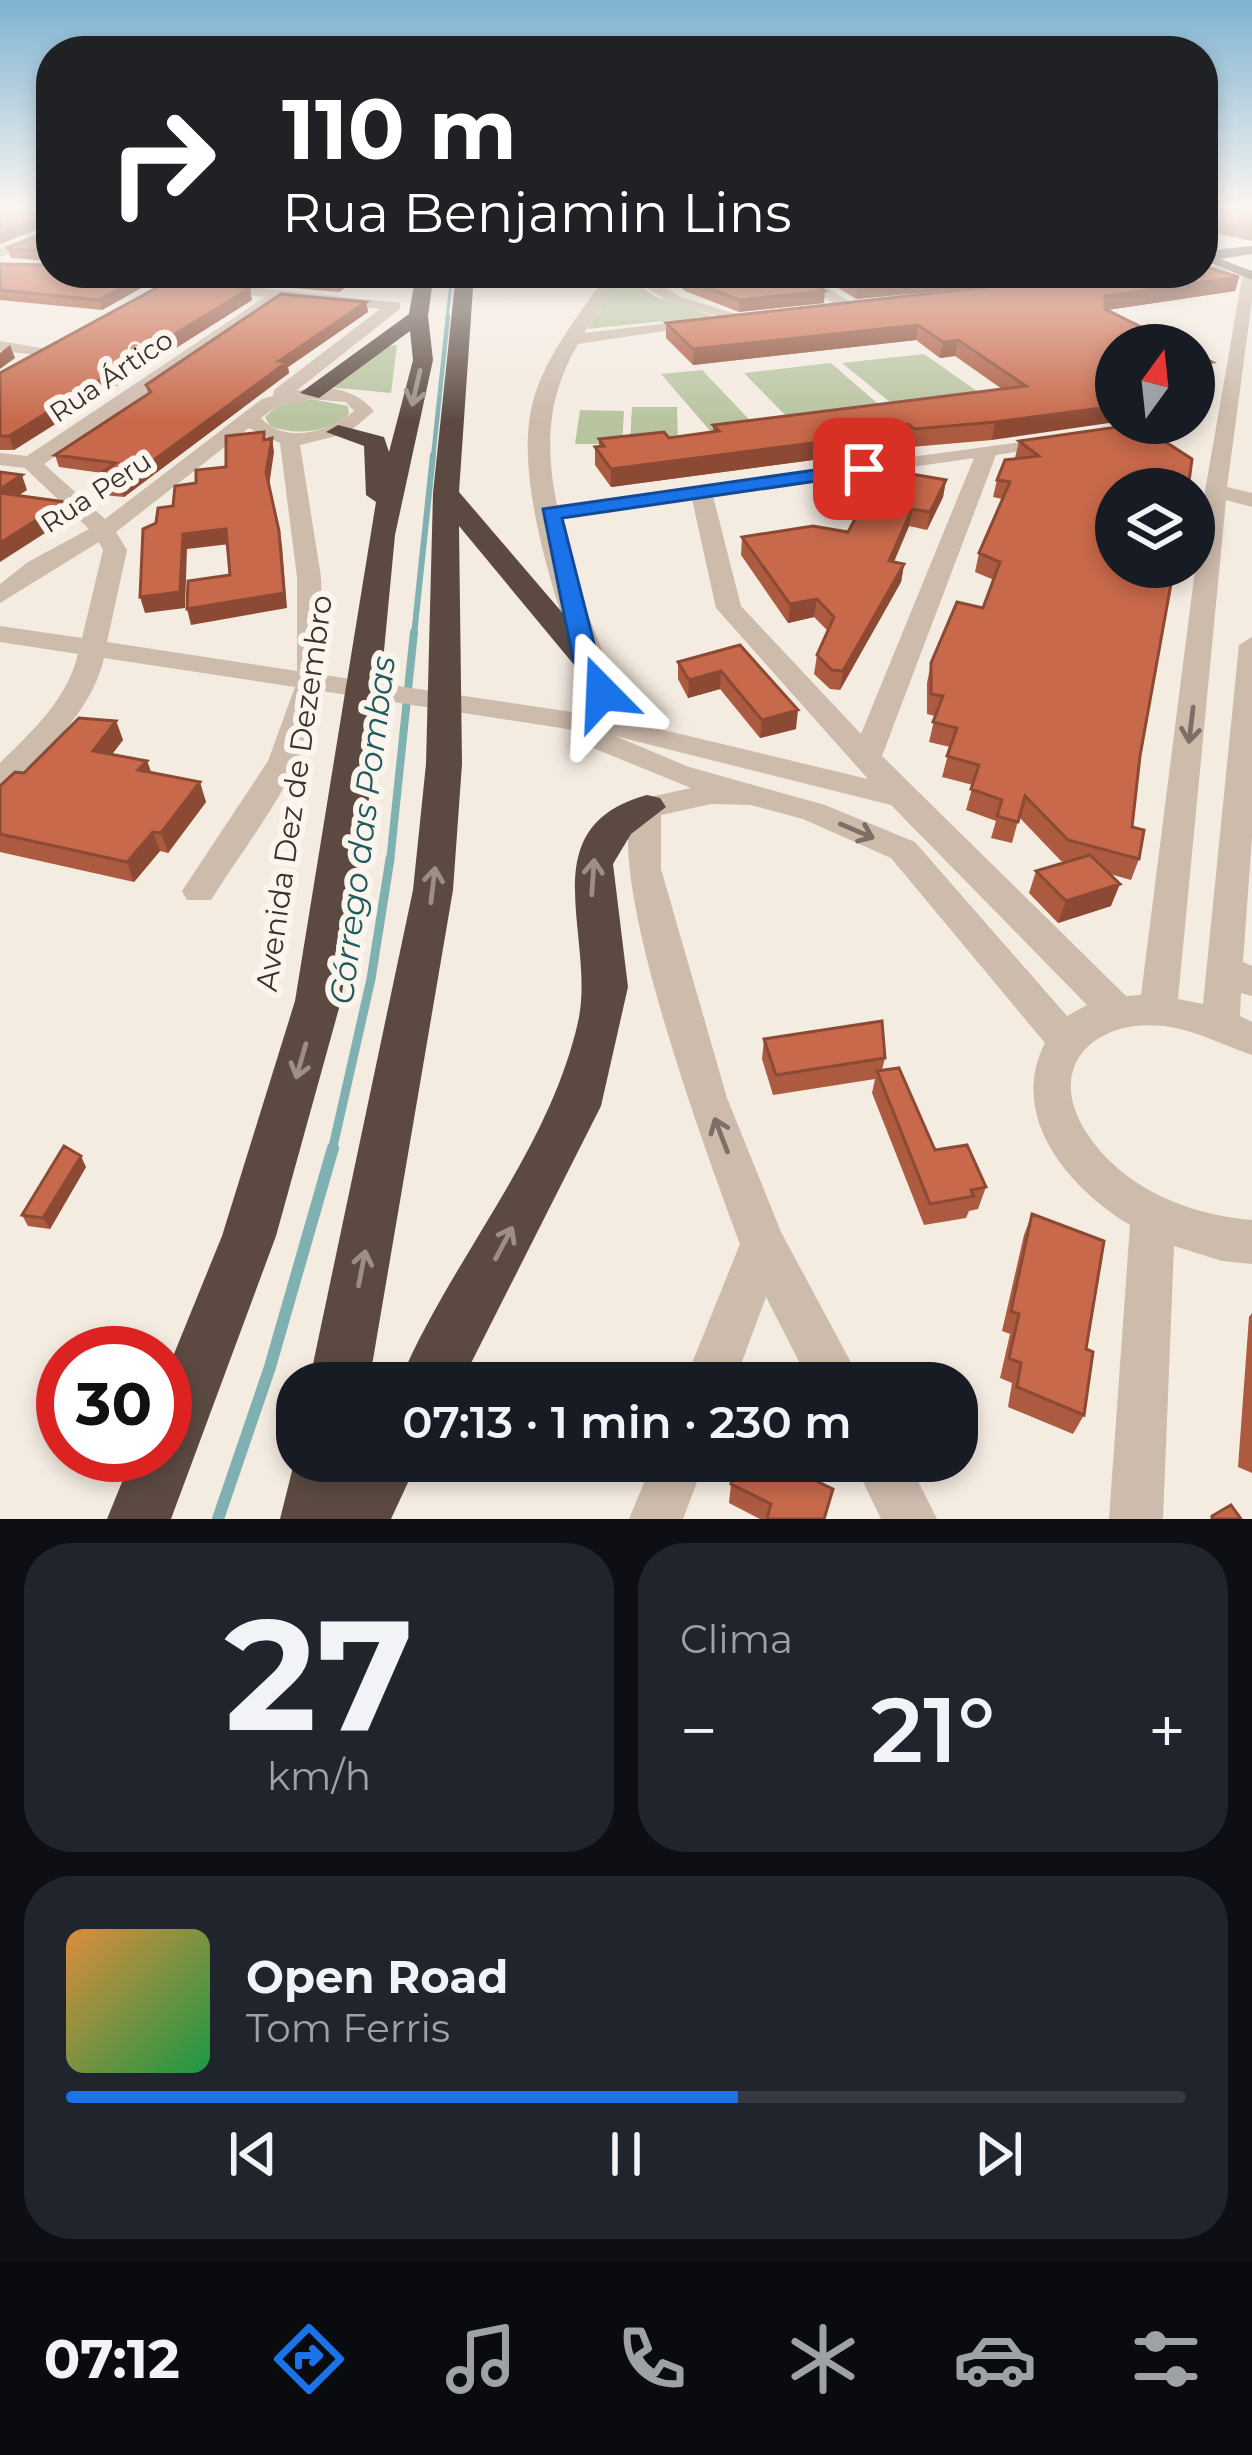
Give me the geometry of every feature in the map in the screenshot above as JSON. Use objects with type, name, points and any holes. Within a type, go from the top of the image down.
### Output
[{"type":"highway","name":"Avenida Dez de Dezembro","points":[[192,1384],[249,1236],[318,1001],[354,777],[381,535],[422,360],[404,309],[416,288]]},
{"type":"highway","points":[[343,1362],[433,890],[444,764],[446,493],[463,288]]},
{"type":"highway","points":[[309,384],[404,309]]},
{"type":"highway","points":[[338,431],[376,442],[381,535]]},
{"type":"highway","points":[[446,493],[586,659]]},
{"type":"highway","points":[[440,1362],[576,1106],[593,1057],[606,984],[602,930],[588,887],[596,850],[622,820],[647,807]]},
{"type":"highway","name":"Avenida Dez de Dezembro","points":[[139,1519],[154,1482]]},
{"type":"highway","points":[[312,1519],[320,1482]]},
{"type":"highway","points":[[356,1519],[376,1482]]},
{"type":"street","points":[[1158,1008],[1216,491],[1240,419],[1244,279]]},
{"type":"street","points":[[130,305],[162,288]]},
{"type":"street","points":[[226,288],[404,309]]},
{"type":"street","points":[[606,288],[574,338],[540,409],[538,456],[586,659],[618,728]]},
{"type":"street","points":[[655,288],[676,300],[746,319]]},
{"type":"street","points":[[819,288],[851,308]]},
{"type":"street","name":"Rua Ártico","points":[[31,463],[281,293]]},
{"type":"street","points":[[830,310],[874,306]]},
{"type":"street","points":[[574,338],[766,317]]},
{"type":"street","points":[[17,370],[70,340]]},
{"type":"street","points":[[0,346],[50,351]]},
{"type":"street","points":[[309,384],[361,402],[360,418],[338,431],[289,438],[255,425],[269,403],[309,384]]},
{"type":"street","name":"Rua Peru","points":[[0,596],[36,566],[104,530],[226,439],[255,425]]},
{"type":"street","points":[[550,513],[1095,436]]},
{"type":"street","points":[[199,891],[292,744],[304,712],[313,641],[289,438]]},
{"type":"street","points":[[867,756],[987,451]]},
{"type":"street","points":[[0,459],[31,463],[104,530],[115,550],[86,677],[62,716],[0,781]]},
{"type":"street","points":[[1216,491],[1252,500]]},
{"type":"street","points":[[700,492],[729,608],[911,806],[1117,1011]]},
{"type":"street","points":[[0,561],[36,566]]},
{"type":"street","points":[[0,634],[265,678],[618,728],[911,806]]},
{"type":"street","points":[[1199,658],[1251,662],[1236,1031],[1158,1008],[1117,1011],[1079,1028],[1067,1042],[1052,1085],[1061,1122],[1084,1161],[1137,1207],[1225,1243],[1252,1242]]},
{"type":"street","points":[[553,719],[678,774],[814,812],[903,850],[1067,1042]]},
{"type":"street","points":[[746,796],[711,794],[647,807],[644,869],[707,1098],[764,1244],[826,1362]]},
{"type":"street","points":[[1136,1519],[1137,1207]]},
{"type":"street","points":[[717,1362],[764,1244]]},
{"type":"street","points":[[656,1519],[671,1482]]},
{"type":"street","points":[[890,1482],[910,1519]]},
{"type":"green space","points":[[612,288],[643,288],[713,316],[587,329]]},
{"type":"green space","points":[[397,345],[391,393],[327,387],[387,346]]},
{"type":"green space","points":[[924,354],[984,396],[896,407],[842,363]]},
{"type":"green space","points":[[831,363],[885,410],[792,422],[744,373]]},
{"type":"green space","points":[[702,370],[763,434],[718,440],[661,374]]},
{"type":"green space","points":[[311,399],[348,406],[349,414],[322,429],[301,432],[270,426],[265,417],[276,407]]},
{"type":"green space","points":[[632,407],[677,407],[678,444],[630,444]]},
{"type":"green space","points":[[580,410],[624,411],[622,444],[575,444]]},
{"type":"building","points":[[0,279],[36,279],[36,288],[121,288],[99,300],[0,290]]},
{"type":"building","points":[[156,288],[250,288],[9,436],[0,436],[0,373]]},
{"type":"building","points":[[707,288],[825,291],[739,300]]},
{"type":"building","points":[[978,288],[1161,288],[1105,296],[1105,309],[1135,324],[1095,324],[1095,409],[914,429],[908,424],[854,431],[860,437],[611,469],[595,447],[604,446],[599,439],[664,432],[669,438],[719,431],[713,425],[1026,386],[958,340],[943,342],[918,325],[693,349],[666,323]]},
{"type":"building","points":[[281,294],[366,302],[279,361],[287,362],[120,485],[90,481],[116,463],[55,455],[151,392],[146,385]]},
{"type":"building","points":[[1095,430],[1095,444],[1169,444],[1192,459],[1191,468],[1095,468],[1095,588],[1170,588],[1140,756],[1132,827],[1144,830],[1139,859],[1068,840],[1025,796],[1018,822],[997,816],[1002,800],[971,789],[979,765],[947,756],[957,728],[933,722],[943,696],[931,694],[931,663],[957,602],[983,608],[1000,562],[979,553],[1010,482],[997,480],[1005,460],[1039,456],[1019,441]]},
{"type":"building","points":[[264,432],[264,440],[272,438],[266,472],[279,531],[284,593],[187,609],[188,581],[230,575],[226,529],[183,534],[180,592],[140,597],[143,529],[156,523],[158,508],[173,506],[175,486],[196,483],[196,470],[226,467],[226,436]]},
{"type":"building","points":[[882,469],[946,480],[930,512],[912,509],[889,561],[904,564],[843,671],[832,670],[817,655],[834,617],[817,599],[790,604],[742,537],[813,526],[848,532]]},
{"type":"building","points":[[0,472],[22,475],[0,489]]},
{"type":"building","points":[[0,493],[65,502],[0,543]]},
{"type":"building","points":[[740,645],[798,710],[762,720],[721,671],[689,680],[678,662]]},
{"type":"building","points":[[79,718],[116,721],[93,751],[147,761],[138,770],[200,782],[161,833],[153,832],[127,862],[0,834],[0,786],[15,772],[24,773]]},
{"type":"building","points":[[1090,855],[1120,884],[1066,901],[1036,871]]},
{"type":"building","points":[[882,1021],[885,1058],[776,1075],[764,1039]]},
{"type":"building","points":[[899,1068],[935,1150],[967,1145],[986,1187],[971,1190],[974,1196],[930,1204],[877,1071]]},
{"type":"building","points":[[64,1146],[81,1156],[43,1218],[22,1215]]},
{"type":"building","points":[[1032,1214],[1104,1241],[1086,1349],[1093,1352],[1084,1415],[1017,1387],[1021,1363],[1009,1358],[1019,1314],[1011,1311]]},
{"type":"building","points":[[818,1482],[833,1489],[824,1519],[767,1519],[771,1504],[731,1484]]},
{"type":"building","points":[[1231,1505],[1241,1519],[1212,1519],[1212,1516]]},
{"type":"waterway","name":"Córrego das Pombas","points":[[447,319],[450,288]]},
{"type":"waterway","name":"Córrego das Pombas","points":[[433,458],[448,316]]},
{"type":"waterway","name":"Córrego das Pombas","points":[[414,635],[433,455]]},
{"type":"waterway","name":"Córrego das Pombas","points":[[390,862],[414,632]]},
{"type":"waterway","name":"Córrego das Pombas","points":[[332,1151],[371,979],[390,859]]},
{"type":"waterway","points":[[218,1519],[270,1367],[333,1148]]},
{"type":"route","points":[[602,693],[586,659],[550,513],[864,469]]}]
